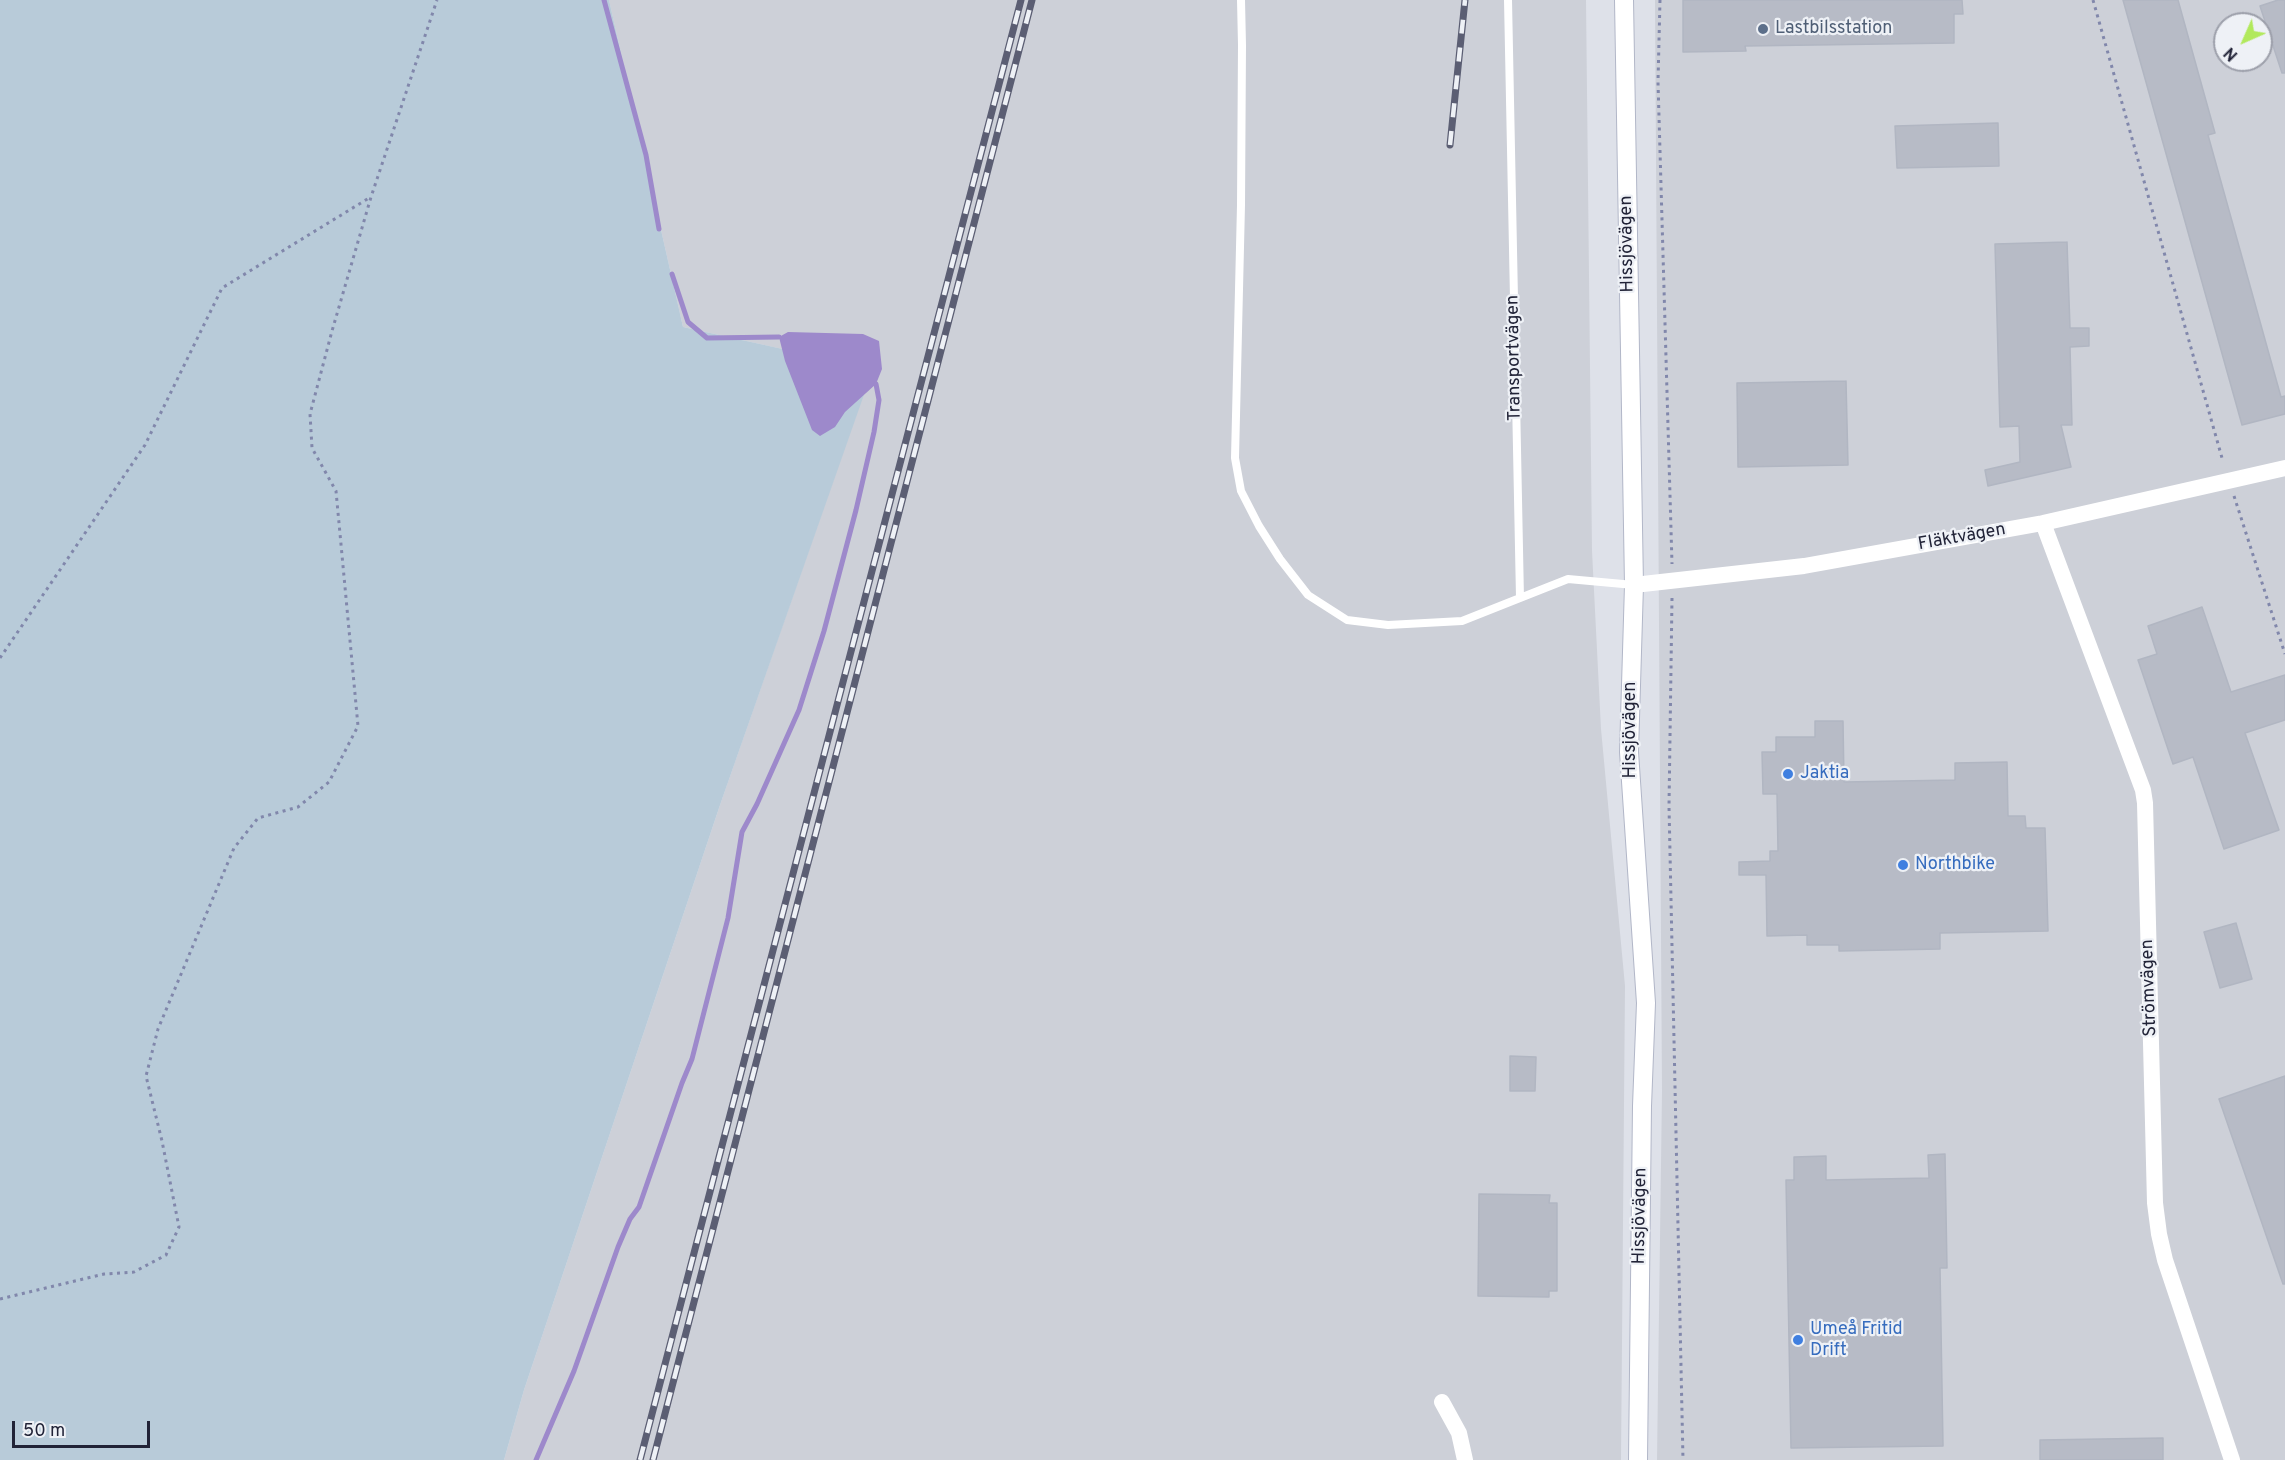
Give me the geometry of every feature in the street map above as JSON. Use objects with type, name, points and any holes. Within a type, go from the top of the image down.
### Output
[{"type":"main road","name":"Hissjövägen","points":[[1624,0],[1634,585],[1629,752],[1646,1003],[1642,1106],[1638,1460]]},
{"type":"street","name":"Fläktvägen","points":[[1634,585],[1804,566],[2043,523],[2285,468]]},
{"type":"street","name":"Strömvägen","points":[[2043,523],[2143,790],[2156,1203],[2159,1234],[2165,1260],[2232,1460]]},
{"type":"street","points":[[1442,1402],[1459,1432],[1465,1460]]},
{"type":"lane","points":[[1240,0],[1241,194],[1235,458],[1241,491],[1258,526],[1280,559],[1308,595],[1347,620],[1388,625],[1462,621],[1568,579],[1634,585]]},
{"type":"lane","name":"Transportvägen","points":[[1508,0],[1520,598]]},
{"type":"path","points":[[0,1299],[104,1274],[134,1272],[166,1255],[178,1227],[162,1141],[146,1076],[158,1029],[234,848],[258,818],[298,807],[329,782],[358,726],[336,491],[312,448],[310,414],[371,197],[437,0]]},
{"type":"path","points":[[1660,0],[1658,82],[1672,581],[1669,806],[1683,1460]]},
{"type":"path","points":[[2092,0],[2222,458]]},
{"type":"path","points":[[0,658],[146,445],[222,288],[371,197]]},
{"type":"path","points":[[2232,490],[2285,654]]},
{"type":"shaded area","points":[[0,0],[609,0],[683,327],[873,369],[720,805],[524,1390],[504,1460],[0,1460]]},
{"type":"shaded area","points":[[609,0],[1586,0],[1592,551],[1601,729],[1625,986],[1621,1460],[504,1460],[524,1390],[720,805],[872,369],[683,327]]},
{"type":"shaded area","points":[[1655,0],[2285,0],[2285,1460],[1657,1460],[1662,1091]]},
{"type":"shaded area","points":[[788,332],[863,334],[879,341],[882,369],[876,384],[845,412],[835,427],[820,436],[812,430],[785,361],[779,337]]},
{"type":"building","points":[[1683,0],[1962,0],[1963,14],[1954,14],[1954,43],[1745,46],[1746,51],[1683,52]]},
{"type":"building","points":[[2123,0],[2178,0],[2215,133],[2208,135],[2281,397],[2285,396],[2285,414],[2242,425]]},
{"type":"building","points":[[2285,0],[2285,73],[2282,73],[2273,46],[2273,12],[2262,12],[2260,6]]},
{"type":"building","points":[[1998,123],[1999,166],[1897,168],[1895,126]]},
{"type":"building","points":[[2067,242],[2070,328],[2089,328],[2089,346],[2070,347],[2072,425],[2061,425],[2071,467],[1988,486],[1985,470],[2020,462],[2019,426],[2000,427],[1995,244]]},
{"type":"building","points":[[1846,381],[1848,465],[1738,467],[1737,383]]},
{"type":"building","points":[[2202,607],[2231,692],[2285,675],[2285,720],[2245,733],[2279,830],[2224,849],[2193,757],[2173,764],[2138,660],[2157,654],[2148,626]]},
{"type":"building","points":[[1815,721],[1843,721],[1844,782],[1955,780],[1955,763],[2007,762],[2008,816],[2025,816],[2026,828],[2045,828],[2048,931],[1940,933],[1940,949],[1839,951],[1839,945],[1807,945],[1807,935],[1767,936],[1766,875],[1739,875],[1739,862],[1770,861],[1770,851],[1778,851],[1777,794],[1763,794],[1762,752],[1776,752],[1776,737],[1815,737]]},
{"type":"building","points":[[2236,923],[2252,979],[2220,988],[2204,932]]},
{"type":"building","points":[[1510,1056],[1536,1057],[1535,1091],[1510,1091]]},
{"type":"building","points":[[2285,1076],[2285,1284],[2283,1284],[2219,1099]]},
{"type":"building","points":[[1945,1154],[1947,1268],[1940,1268],[1943,1446],[1791,1448],[1786,1180],[1794,1180],[1794,1157],[1826,1156],[1826,1180],[1929,1178],[1928,1155]]},
{"type":"building","points":[[1479,1194],[1550,1195],[1549,1203],[1557,1203],[1557,1291],[1549,1291],[1549,1297],[1478,1296]]},
{"type":"building","points":[[2163,1438],[2163,1460],[2040,1460],[2040,1440]]},
{"type":"waterway","points":[[604,0],[646,155],[659,229]]},
{"type":"waterway","points":[[672,274],[688,322],[707,338],[779,337]]},
{"type":"waterway","points":[[536,1460],[574,1371],[618,1247],[630,1219],[639,1207],[692,1059],[728,918],[742,832],[799,710],[824,631],[874,432],[879,400],[876,384]]},
{"type":"railway","points":[[640,1460],[1021,0]]},
{"type":"railway","points":[[653,1460],[1032,0]]},
{"type":"railway","points":[[1450,145],[1465,0]]},
{"type":"place","name":"Lastbilsstation","points":[[1763,29]]},
{"type":"place","name":"Jaktia","points":[[1788,774]]},
{"type":"place","name":"Northbike","points":[[1903,865]]},
{"type":"place","name":"Umeå Fritid Drift","points":[[1798,1340]]}]
